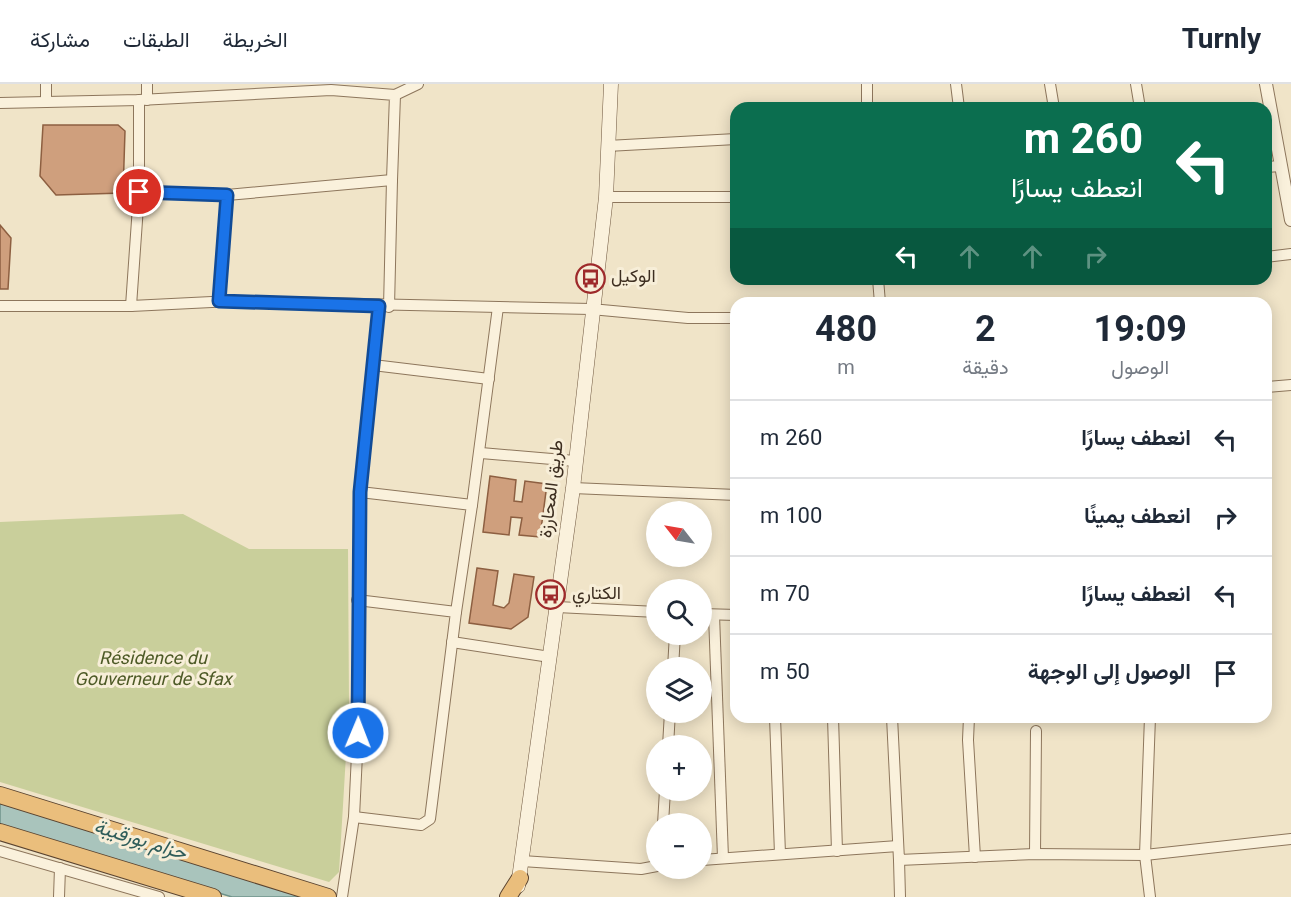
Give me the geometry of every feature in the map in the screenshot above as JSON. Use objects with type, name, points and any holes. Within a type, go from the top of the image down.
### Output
[{"type":"highway","points":[[0,795],[328,897]]},
{"type":"highway","points":[[0,832],[213,897]]},
{"type":"highway","points":[[508,897],[520,878]]},
{"type":"main road","name":"طريق المحارزة","points":[[517,897],[573,488],[591,309],[606,197],[611,84]]},
{"type":"street","points":[[46,84],[46,102]]},
{"type":"street","points":[[131,306],[143,100],[147,84]]},
{"type":"street","points":[[0,103],[143,100],[332,90],[395,95],[418,84]]},
{"type":"street","points":[[867,84],[867,102]]},
{"type":"street","points":[[957,84],[958,102]]},
{"type":"street","points":[[1050,84],[1053,102]]},
{"type":"street","points":[[1136,84],[1139,102]]},
{"type":"street","points":[[1266,84],[1269,102]]},
{"type":"street","points":[[342,897],[354,817],[359,713],[357,600],[360,492],[373,365],[384,306],[395,95]]},
{"type":"street","points":[[1272,117],[1291,220]]},
{"type":"street","points":[[607,146],[730,139]]},
{"type":"street","points":[[1272,167],[1281,166]]},
{"type":"street","points":[[139,192],[227,195],[392,180]]},
{"type":"street","points":[[219,301],[227,195]]},
{"type":"street","points":[[606,197],[730,197]]},
{"type":"street","points":[[1272,256],[1291,254]]},
{"type":"street","points":[[0,306],[131,306],[219,301],[591,309],[688,318],[730,318]]},
{"type":"street","points":[[354,817],[421,825],[430,819],[456,612],[481,453],[498,307]]},
{"type":"street","points":[[373,365],[489,379]]},
{"type":"street","points":[[1272,387],[1291,385]]},
{"type":"street","points":[[481,453],[575,461]]},
{"type":"street","points":[[573,488],[730,495]]},
{"type":"street","points":[[360,492],[472,505]]},
{"type":"street","points":[[357,600],[456,612]]},
{"type":"street","points":[[557,607],[646,611]]},
{"type":"street","points":[[723,858],[714,615],[730,615]]},
{"type":"street","points":[[452,642],[550,657]]},
{"type":"street","points":[[775,723],[780,854]]},
{"type":"street","points":[[833,723],[837,851]]},
{"type":"street","points":[[892,723],[900,897]]},
{"type":"street","points":[[969,723],[968,752],[975,856]]},
{"type":"street","points":[[1150,723],[1144,855],[1150,897]]},
{"type":"street","points":[[1035,854],[1036,731]]},
{"type":"street","points":[[898,860],[1035,854],[1144,855],[1291,839]]},
{"type":"street","points":[[712,859],[898,846]]},
{"type":"street","points":[[0,851],[159,897]]},
{"type":"street","points":[[522,861],[646,868]]},
{"type":"street","points":[[59,897],[60,868]]},
{"type":"green space","name":"Résidence du Gouverneur de Sfax","points":[[183,514],[249,549],[348,549],[349,705],[339,872],[329,882],[0,782],[0,522]]},
{"type":"water","points":[[0,803],[310,897],[232,897],[0,826]]},
{"type":"building","points":[[43,125],[118,125],[125,131],[123,193],[56,195],[40,176]]},
{"type":"building","points":[[0,225],[11,238],[8,289],[0,289]]},
{"type":"building","points":[[490,476],[516,480],[514,501],[522,502],[525,481],[547,484],[540,537],[519,535],[522,518],[511,517],[509,535],[483,532]]},
{"type":"building","points":[[477,568],[498,571],[493,605],[504,608],[509,603],[514,574],[534,577],[528,617],[511,629],[469,623]]},
{"type":"place","name":"الوكيل","points":[[590,278]]},
{"type":"place","name":"الكتاري","points":[[551,595]]},
{"type":"route","points":[[139,192],[227,195],[219,301],[379,306],[360,492],[357,600],[358,733]]},
{"type":"water label","name":"حزام بورقيبة","points":[[140,841]]}]
